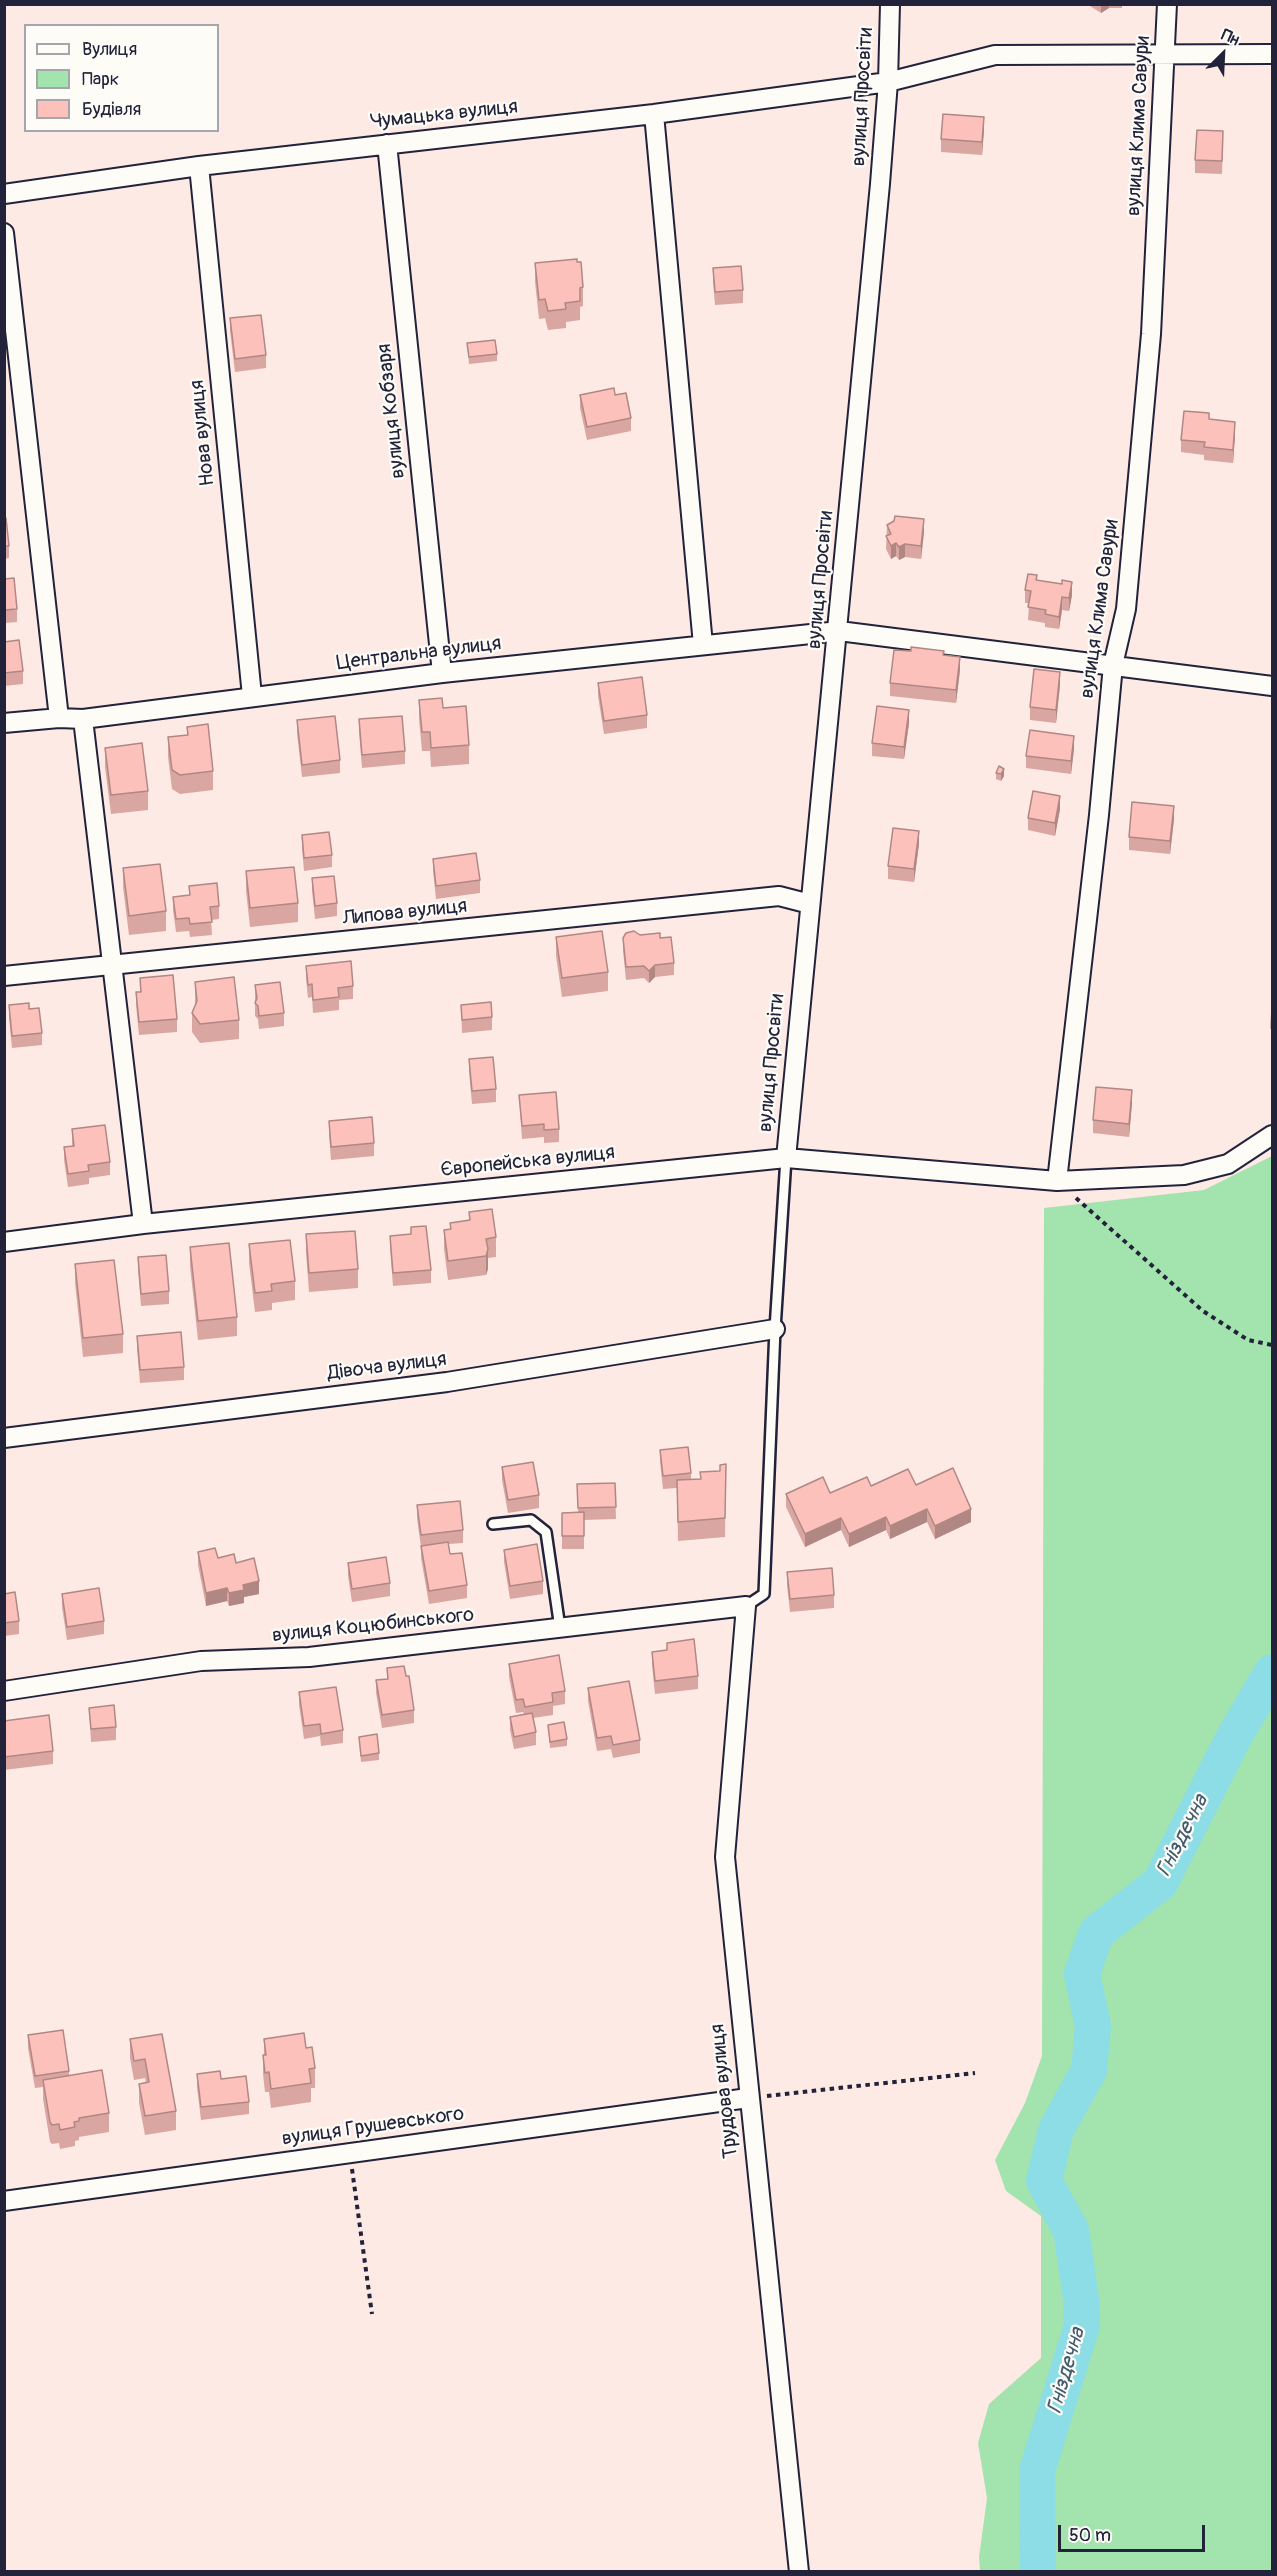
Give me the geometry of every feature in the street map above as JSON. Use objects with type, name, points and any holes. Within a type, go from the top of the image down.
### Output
[{"type":"street","name":"вулиця Просвіти","points":[[786,1158],[839,631],[888,82],[890,4]]},
{"type":"street","name":"вулиця Клима Савури","points":[[1057,1181],[1099,815],[1113,665],[1126,609],[1151,334],[1167,4]]},
{"type":"street","name":"Чумацька вулиця","points":[[4,194],[199,166],[654,114],[888,82],[994,55],[1272,54]]},
{"type":"street","points":[[654,114],[703,645]]},
{"type":"street","name":"вулиця Кобзаря","points":[[387,144],[442,674]]},
{"type":"street","name":"Нова вулиця","points":[[199,166],[252,696]]},
{"type":"street","points":[[4,233],[59,718]]},
{"type":"street","name":"Центральна вулиця","points":[[4,723],[59,718],[83,719],[252,696],[839,631],[1272,686]]},
{"type":"street","points":[[83,719],[143,1224]]},
{"type":"street","name":"Липова вулиця","points":[[4,976],[779,896],[810,904]]},
{"type":"street","name":"Європейська вулиця","points":[[4,1242],[143,1224],[786,1158],[1057,1181],[1184,1175],[1228,1164],[1272,1134]]},
{"type":"street","name":"Дівоча вулиця","points":[[4,1438],[447,1382],[775,1329]]},
{"type":"street","name":"вулиця Коцюбинського","points":[[4,1691],[201,1661],[309,1657],[746,1606]]},
{"type":"street","name":"Трудова вулиця","points":[[746,1606],[725,1857],[748,2098],[800,2571]]},
{"type":"street","name":"вулиця Грушевського","points":[[4,2201],[748,2098]]},
{"type":"lane","points":[[746,1606],[764,1594],[775,1329],[786,1158]]},
{"type":"lane","points":[[493,1524],[531,1520],[546,1532],[560,1628]]},
{"type":"path","points":[[1057,1181],[1203,1311],[1248,1340],[1272,1345]]},
{"type":"path","points":[[748,2098],[975,2073]]},
{"type":"path","points":[[350,2152],[372,2314]]},
{"type":"green space","points":[[1272,1156],[1272,2571],[980,2571],[979,2557],[987,2498],[978,2443],[989,2404],[1041,2358],[1041,2216],[1006,2191],[995,2160],[1025,2103],[1042,2056],[1044,1208],[1204,1190]]},
{"type":"building","points":[[943,114],[984,117],[982,142],[941,139]]},
{"type":"building","points":[[1197,130],[1223,131],[1222,161],[1195,160]]},
{"type":"building","points":[[577,259],[577,262],[581,262],[583,287],[580,288],[580,301],[565,303],[566,309],[548,311],[545,299],[539,300],[535,263]]},
{"type":"building","points":[[741,266],[743,290],[715,292],[713,268]]},
{"type":"building","points":[[261,315],[266,355],[235,359],[230,318]]},
{"type":"building","points":[[495,340],[497,354],[469,357],[467,343]]},
{"type":"building","points":[[614,388],[615,395],[626,393],[631,418],[587,427],[580,395]]},
{"type":"building","points":[[1184,411],[1209,413],[1209,419],[1235,422],[1233,450],[1204,447],[1205,442],[1181,440]]},
{"type":"building","points":[[895,516],[924,519],[921,546],[905,544],[899,547],[896,543],[891,546],[886,536],[891,534],[887,525],[894,521]]},
{"type":"building","points":[[4,518],[6,518],[9,546],[4,546]]},
{"type":"building","points":[[1028,574],[1037,575],[1036,580],[1062,584],[1062,580],[1072,582],[1069,598],[1062,597],[1059,617],[1045,614],[1046,610],[1028,607],[1031,591],[1025,590]]},
{"type":"building","points":[[14,578],[17,609],[4,610],[4,579]]},
{"type":"building","points":[[19,640],[23,671],[4,673],[4,642]]},
{"type":"building","points":[[911,647],[944,651],[943,655],[960,657],[956,690],[890,683],[894,650],[911,651]]},
{"type":"building","points":[[1034,669],[1060,672],[1056,710],[1030,707]]},
{"type":"building","points":[[642,677],[647,715],[604,721],[598,683]]},
{"type":"building","points":[[442,698],[443,708],[466,706],[469,745],[431,748],[430,732],[422,732],[419,700]]},
{"type":"building","points":[[877,706],[909,710],[904,747],[872,743]]},
{"type":"building","points":[[335,716],[340,760],[302,765],[297,720]]},
{"type":"building","points":[[402,716],[405,751],[362,755],[359,719]]},
{"type":"building","points":[[208,724],[213,771],[180,775],[172,770],[168,737],[188,735],[187,727]]},
{"type":"building","points":[[1030,730],[1074,736],[1071,761],[1026,756]]},
{"type":"building","points":[[142,743],[148,791],[111,795],[105,748]]},
{"type":"building","points":[[999,766],[1004,769],[1001,774],[996,773]]},
{"type":"building","points":[[1033,791],[1060,796],[1055,823],[1028,818]]},
{"type":"building","points":[[1132,802],[1174,806],[1170,841],[1129,837]]},
{"type":"building","points":[[893,828],[919,831],[914,869],[888,866]]},
{"type":"building","points":[[329,832],[332,855],[304,858],[302,835]]},
{"type":"building","points":[[476,853],[480,880],[436,886],[433,859]]},
{"type":"building","points":[[160,864],[166,911],[129,916],[123,868]]},
{"type":"building","points":[[294,867],[298,903],[250,908],[246,871]]},
{"type":"building","points":[[334,876],[337,903],[315,906],[312,878]]},
{"type":"building","points":[[217,883],[219,906],[210,907],[212,922],[190,924],[189,918],[176,919],[173,897],[190,895],[189,886]]},
{"type":"building","points":[[602,931],[608,972],[562,978],[556,937]]},
{"type":"building","points":[[634,931],[640,935],[660,933],[660,938],[671,937],[674,963],[655,965],[649,971],[644,966],[626,967],[623,938],[626,933]]},
{"type":"building","points":[[351,961],[353,986],[338,988],[339,997],[313,1000],[312,984],[308,985],[306,966]]},
{"type":"building","points":[[173,975],[177,1019],[139,1022],[136,992],[141,992],[140,978]]},
{"type":"building","points":[[234,977],[239,1020],[200,1024],[192,1013],[197,1001],[195,982]]},
{"type":"building","points":[[280,982],[284,1013],[259,1016],[258,1006],[255,1003],[257,998],[255,985]]},
{"type":"building","points":[[491,1002],[492,1017],[462,1020],[461,1005]]},
{"type":"building","points":[[29,1003],[29,1009],[39,1008],[42,1033],[12,1036],[9,1005]]},
{"type":"building","points":[[493,1057],[496,1089],[472,1091],[469,1059]]},
{"type":"building","points":[[1096,1087],[1132,1090],[1129,1124],[1093,1120]]},
{"type":"building","points":[[556,1092],[559,1129],[544,1130],[544,1124],[522,1126],[519,1095]]},
{"type":"building","points":[[372,1117],[374,1143],[331,1147],[329,1121]]},
{"type":"building","points":[[105,1125],[110,1162],[88,1165],[89,1171],[68,1174],[64,1147],[74,1146],[72,1129]]},
{"type":"building","points":[[492,1209],[496,1237],[486,1239],[488,1249],[486,1256],[448,1261],[444,1230],[451,1229],[450,1223],[470,1220],[469,1212]]},
{"type":"building","points":[[426,1226],[431,1270],[393,1273],[390,1236],[411,1234],[411,1227]]},
{"type":"building","points":[[355,1231],[358,1269],[309,1273],[306,1234]]},
{"type":"building","points":[[290,1240],[295,1281],[271,1284],[272,1291],[255,1293],[249,1244]]},
{"type":"building","points":[[229,1243],[237,1317],[198,1321],[190,1247]]},
{"type":"building","points":[[166,1255],[169,1291],[141,1294],[138,1257]]},
{"type":"building","points":[[114,1260],[123,1334],[83,1338],[75,1264]]},
{"type":"building","points":[[181,1332],[184,1367],[140,1370],[137,1336]]},
{"type":"building","points":[[688,1447],[691,1473],[663,1476],[660,1450]]},
{"type":"building","points":[[533,1462],[539,1495],[508,1500],[502,1467]]},
{"type":"building","points":[[726,1464],[725,1518],[678,1522],[677,1480],[701,1479],[700,1472],[720,1471],[720,1465]]},
{"type":"building","points":[[953,1468],[971,1509],[935,1526],[927,1509],[890,1526],[886,1517],[849,1534],[841,1518],[805,1534],[786,1494],[823,1477],[830,1493],[867,1477],[871,1486],[908,1469],[916,1485]]},
{"type":"building","points":[[615,1483],[616,1507],[578,1508],[577,1484]]},
{"type":"building","points":[[460,1501],[463,1530],[421,1535],[417,1505]]},
{"type":"building","points":[[584,1512],[584,1536],[562,1536],[562,1513]]},
{"type":"building","points":[[448,1542],[450,1554],[462,1553],[467,1585],[429,1591],[421,1546]]},
{"type":"building","points":[[537,1544],[543,1581],[510,1586],[504,1550]]},
{"type":"building","points":[[215,1548],[218,1558],[234,1554],[236,1563],[254,1558],[259,1581],[243,1585],[244,1590],[229,1593],[227,1588],[206,1593],[198,1552]]},
{"type":"building","points":[[386,1557],[390,1583],[352,1589],[348,1563]]},
{"type":"building","points":[[832,1568],[834,1595],[790,1599],[787,1572]]},
{"type":"building","points":[[99,1588],[104,1621],[67,1627],[62,1594]]},
{"type":"building","points":[[15,1592],[19,1621],[4,1623],[4,1594]]},
{"type":"building","points":[[694,1639],[698,1676],[655,1681],[652,1652],[667,1650],[667,1643]]},
{"type":"building","points":[[559,1655],[565,1691],[552,1693],[553,1702],[525,1707],[523,1699],[516,1700],[509,1664]]},
{"type":"building","points":[[404,1666],[406,1676],[409,1676],[414,1710],[382,1715],[376,1680],[388,1679],[387,1668]]},
{"type":"building","points":[[629,1681],[640,1740],[613,1745],[611,1736],[597,1738],[588,1688]]},
{"type":"building","points":[[336,1687],[343,1730],[321,1734],[320,1724],[304,1726],[299,1692]]},
{"type":"building","points":[[114,1705],[116,1727],[91,1729],[89,1708]]},
{"type":"building","points":[[532,1713],[536,1732],[514,1737],[510,1717]]},
{"type":"building","points":[[49,1715],[53,1751],[4,1757],[4,1721]]},
{"type":"building","points":[[564,1722],[567,1739],[550,1742],[548,1725]]},
{"type":"building","points":[[377,1734],[379,1753],[361,1756],[359,1737]]},
{"type":"building","points":[[63,2030],[69,2071],[35,2076],[28,2035]]},
{"type":"building","points":[[304,2033],[306,2048],[312,2047],[315,2068],[309,2069],[311,2083],[271,2089],[269,2072],[265,2073],[264,2039]]},
{"type":"building","points":[[162,2034],[176,2111],[145,2116],[139,2084],[149,2082],[145,2059],[134,2061],[130,2039]]},
{"type":"building","points":[[102,2070],[109,2113],[79,2118],[79,2121],[74,2122],[75,2127],[60,2130],[59,2124],[52,2125],[43,2080]]},
{"type":"building","points":[[220,2071],[221,2079],[246,2076],[249,2102],[201,2107],[197,2074]]},
{"type":"waterway","name":"Гніздечна","points":[[1038,2572],[1037,2471],[1082,2325],[1081,2298],[1071,2230],[1044,2181],[1056,2130],[1089,2070],[1093,2026],[1082,1974],[1096,1933],[1160,1883],[1234,1737],[1272,1672]]}]
